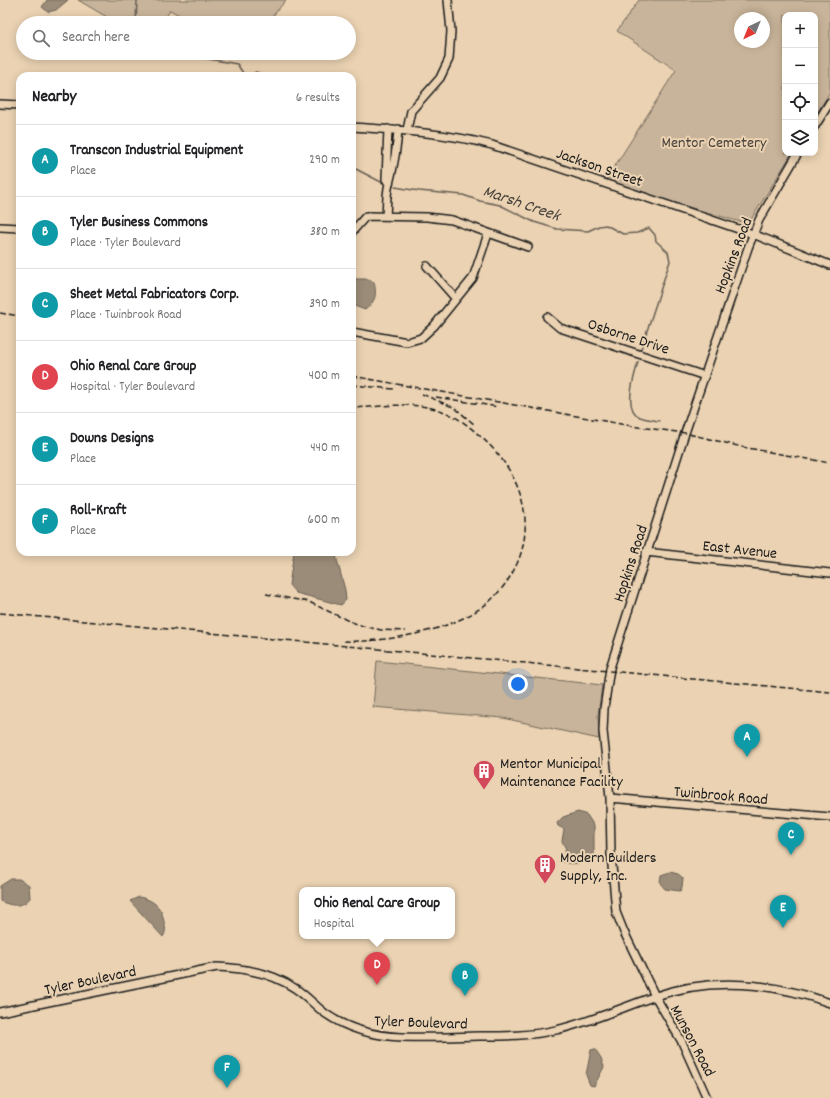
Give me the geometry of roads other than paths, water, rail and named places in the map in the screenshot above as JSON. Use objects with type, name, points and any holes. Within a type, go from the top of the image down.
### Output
[{"type":"street","points":[[407,130],[411,111],[440,78],[449,59],[451,32],[448,0]]},
{"type":"street","points":[[818,121],[830,102]]},
{"type":"street","points":[[0,104],[16,105]]},
{"type":"street","name":"Jackson Street","points":[[356,127],[407,130],[459,137],[492,145],[584,175],[753,234],[830,265]]},
{"type":"street","points":[[388,129],[386,179],[389,184]]},
{"type":"street","points":[[386,216],[389,184],[396,160],[398,129]]},
{"type":"street","name":"Hopkins Road","points":[[655,996],[616,912],[611,854],[610,798],[603,731],[605,693],[610,668],[646,552],[753,234],[796,156]]},
{"type":"street","points":[[356,227],[366,216],[427,217],[452,220],[528,247]]},
{"type":"street","points":[[0,227],[16,228]]},
{"type":"street","points":[[356,333],[407,342],[421,338],[434,326],[473,278],[488,234]]},
{"type":"street","points":[[427,266],[456,299]]},
{"type":"street","name":"Osborne Drive","points":[[547,317],[560,328],[704,376]]},
{"type":"street","name":"East Avenue","points":[[646,552],[830,573]]},
{"type":"street","name":"Twinbrook Road","points":[[610,798],[830,817]]},
{"type":"street","name":"Tyler Boulevard","points":[[0,1012],[217,968],[253,970],[272,976],[296,989],[325,1013],[347,1026],[372,1035],[402,1037],[515,1036],[555,1031],[599,1018],[655,996],[689,988],[728,985],[757,985],[797,992],[830,1003]]},
{"type":"street","name":"Munson Road","points":[[655,996],[682,1042],[708,1098]]},
{"type":"waterway","name":"Marsh Creek","points":[[136,16],[137,0]]},
{"type":"waterway","name":"Marsh Creek","points":[[214,60],[237,64],[242,72]]},
{"type":"waterway","name":"Marsh Creek","points":[[356,169],[383,183]]},
{"type":"waterway","name":"Marsh Creek","points":[[395,187],[463,195],[480,201],[500,205],[534,222],[557,229],[588,231],[599,226],[606,225],[623,234],[637,233],[649,228],[655,235],[656,241],[668,252],[670,261],[641,349]]},
{"type":"waterway","name":"Marsh Creek","points":[[638,362],[631,391],[632,407],[635,413],[640,417],[659,421]]},
{"type":"railway","points":[[0,313],[16,315]]},
{"type":"railway","points":[[356,377],[638,427],[685,433],[742,447],[830,463]]},
{"type":"railway","points":[[356,385],[394,389]]},
{"type":"railway","points":[[422,394],[455,408],[475,425]]},
{"type":"railway","points":[[436,397],[499,407]]},
{"type":"railway","points":[[344,641],[381,640],[401,637],[442,626],[461,619],[478,610],[492,599],[509,579],[519,558],[525,537],[525,515],[520,493],[511,473],[497,454],[466,424],[445,412],[429,407],[396,405],[356,408]]},
{"type":"railway","points":[[266,594],[309,602],[363,626],[381,630],[405,631]]},
{"type":"railway","points":[[0,613],[830,692]]},
{"type":"place","name":"Transcon Industrial Equipment","points":[[747,757]]},
{"type":"place","name":"Mentor Municipal Maintenance Facility","points":[[484,790]]},
{"type":"place","name":"Sheet Metal Fabricators Corp.","points":[[791,855]]},
{"type":"place","name":"Modern Builders Supply, Inc.","points":[[545,884]]},
{"type":"place","name":"Downs Designs","points":[[783,928]]},
{"type":"place","name":"Ohio Renal Care Group","points":[[377,985]]},
{"type":"place","name":"Tyler Business Commons","points":[[465,996]]},
{"type":"place","name":"Roll-Kraft","points":[[227,1088]]},
{"type":"park label","name":"Mentor Cemetery","points":[[714,141]]}]
